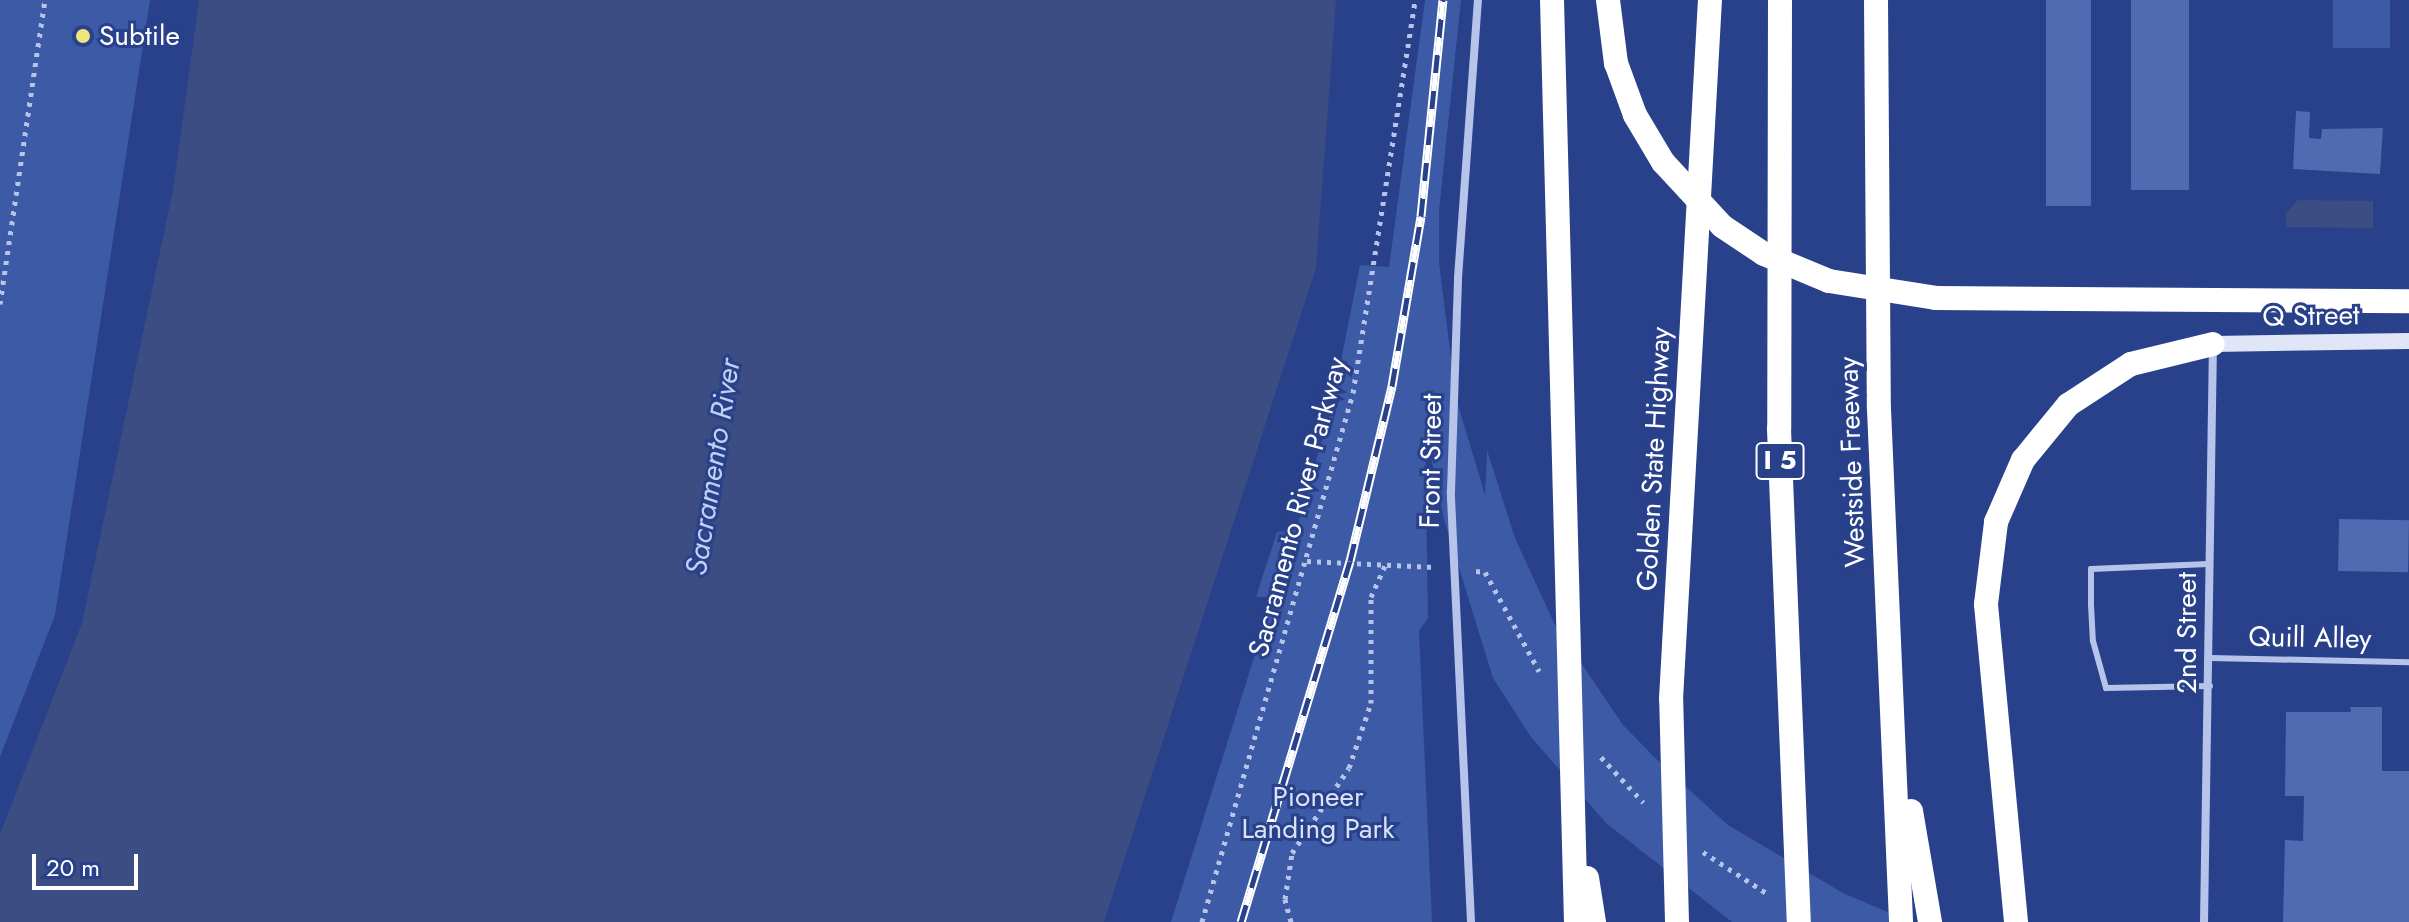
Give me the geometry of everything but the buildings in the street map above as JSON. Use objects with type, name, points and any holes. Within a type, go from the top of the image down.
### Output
[{"type":"highway","points":[[1552,0],[1576,922]]},
{"type":"highway","points":[[1608,0],[1616,63],[1635,115],[1663,162],[1722,226],[1764,254],[1829,281],[1936,298],[2409,301]]},
{"type":"highway","name":"Golden State Highway","points":[[1677,922],[1671,699],[1710,0]]},
{"type":"highway","name":"I 5","points":[[1780,0],[1779,429],[1799,922]]},
{"type":"highway","name":"Westside Freeway","points":[[1876,0],[1879,409],[1895,726],[1901,922]]},
{"type":"highway","points":[[2016,922],[1986,604],[1996,522],[2023,460],[2068,405],[2131,364],[2213,344]]},
{"type":"highway","points":[[1895,726],[1930,922]]},
{"type":"highway","points":[[1572,792],[1594,922]]},
{"type":"main road","name":"Q Street","points":[[2213,344],[2409,341]]},
{"type":"street","name":"Front Street","points":[[1471,922],[1452,569],[1457,308],[1478,0]]},
{"type":"street","name":"2nd Street","points":[[2204,922],[2213,344]]},
{"type":"lane","points":[[2208,564],[2091,569],[2091,605],[2093,641],[2106,688],[2210,686]]},
{"type":"lane","name":"Quill Alley","points":[[2210,658],[2409,662]]},
{"type":"path","points":[[0,304],[45,0]]},
{"type":"path","name":"Sacramento River Parkway","points":[[1202,922],[1353,393],[1415,0]]},
{"type":"path","points":[[1307,561],[1485,572],[1548,685]]},
{"type":"path","points":[[1291,922],[1285,899],[1292,853],[1349,768],[1371,703],[1371,597],[1386,564]]},
{"type":"path","points":[[1594,749],[1652,810]]},
{"type":"path","points":[[1694,845],[1780,902]]},
{"type":"green space","points":[[0,0],[150,0],[55,615],[0,757]]},
{"type":"green space","name":"Pioneer Landing Park","points":[[1425,0],[1461,0],[1439,211],[1439,263],[1456,398],[1485,495],[1487,450],[1515,538],[1554,623],[1623,725],[1664,767],[1728,825],[1843,893],[1911,922],[1732,922],[1606,823],[1531,737],[1493,678],[1444,519],[1425,429],[1428,618],[1419,631],[1432,922],[1171,922],[1273,597],[1256,597],[1277,532],[1296,530],[1332,406],[1360,265],[1389,267]]},
{"type":"green space","points":[[2333,0],[2390,0],[2390,48],[2333,48]]},
{"type":"water","name":"Sacramento River","points":[[199,0],[1336,0],[1316,268],[1104,922],[0,922],[0,834],[82,623],[173,190]]},
{"type":"water","points":[[2298,200],[2373,201],[2373,228],[2286,227],[2286,213]]},
{"type":"railway","points":[[1241,922],[1350,561],[1392,386],[1421,216],[1443,0]]},
{"type":"place","name":"Subtile","points":[[83,36]]}]
